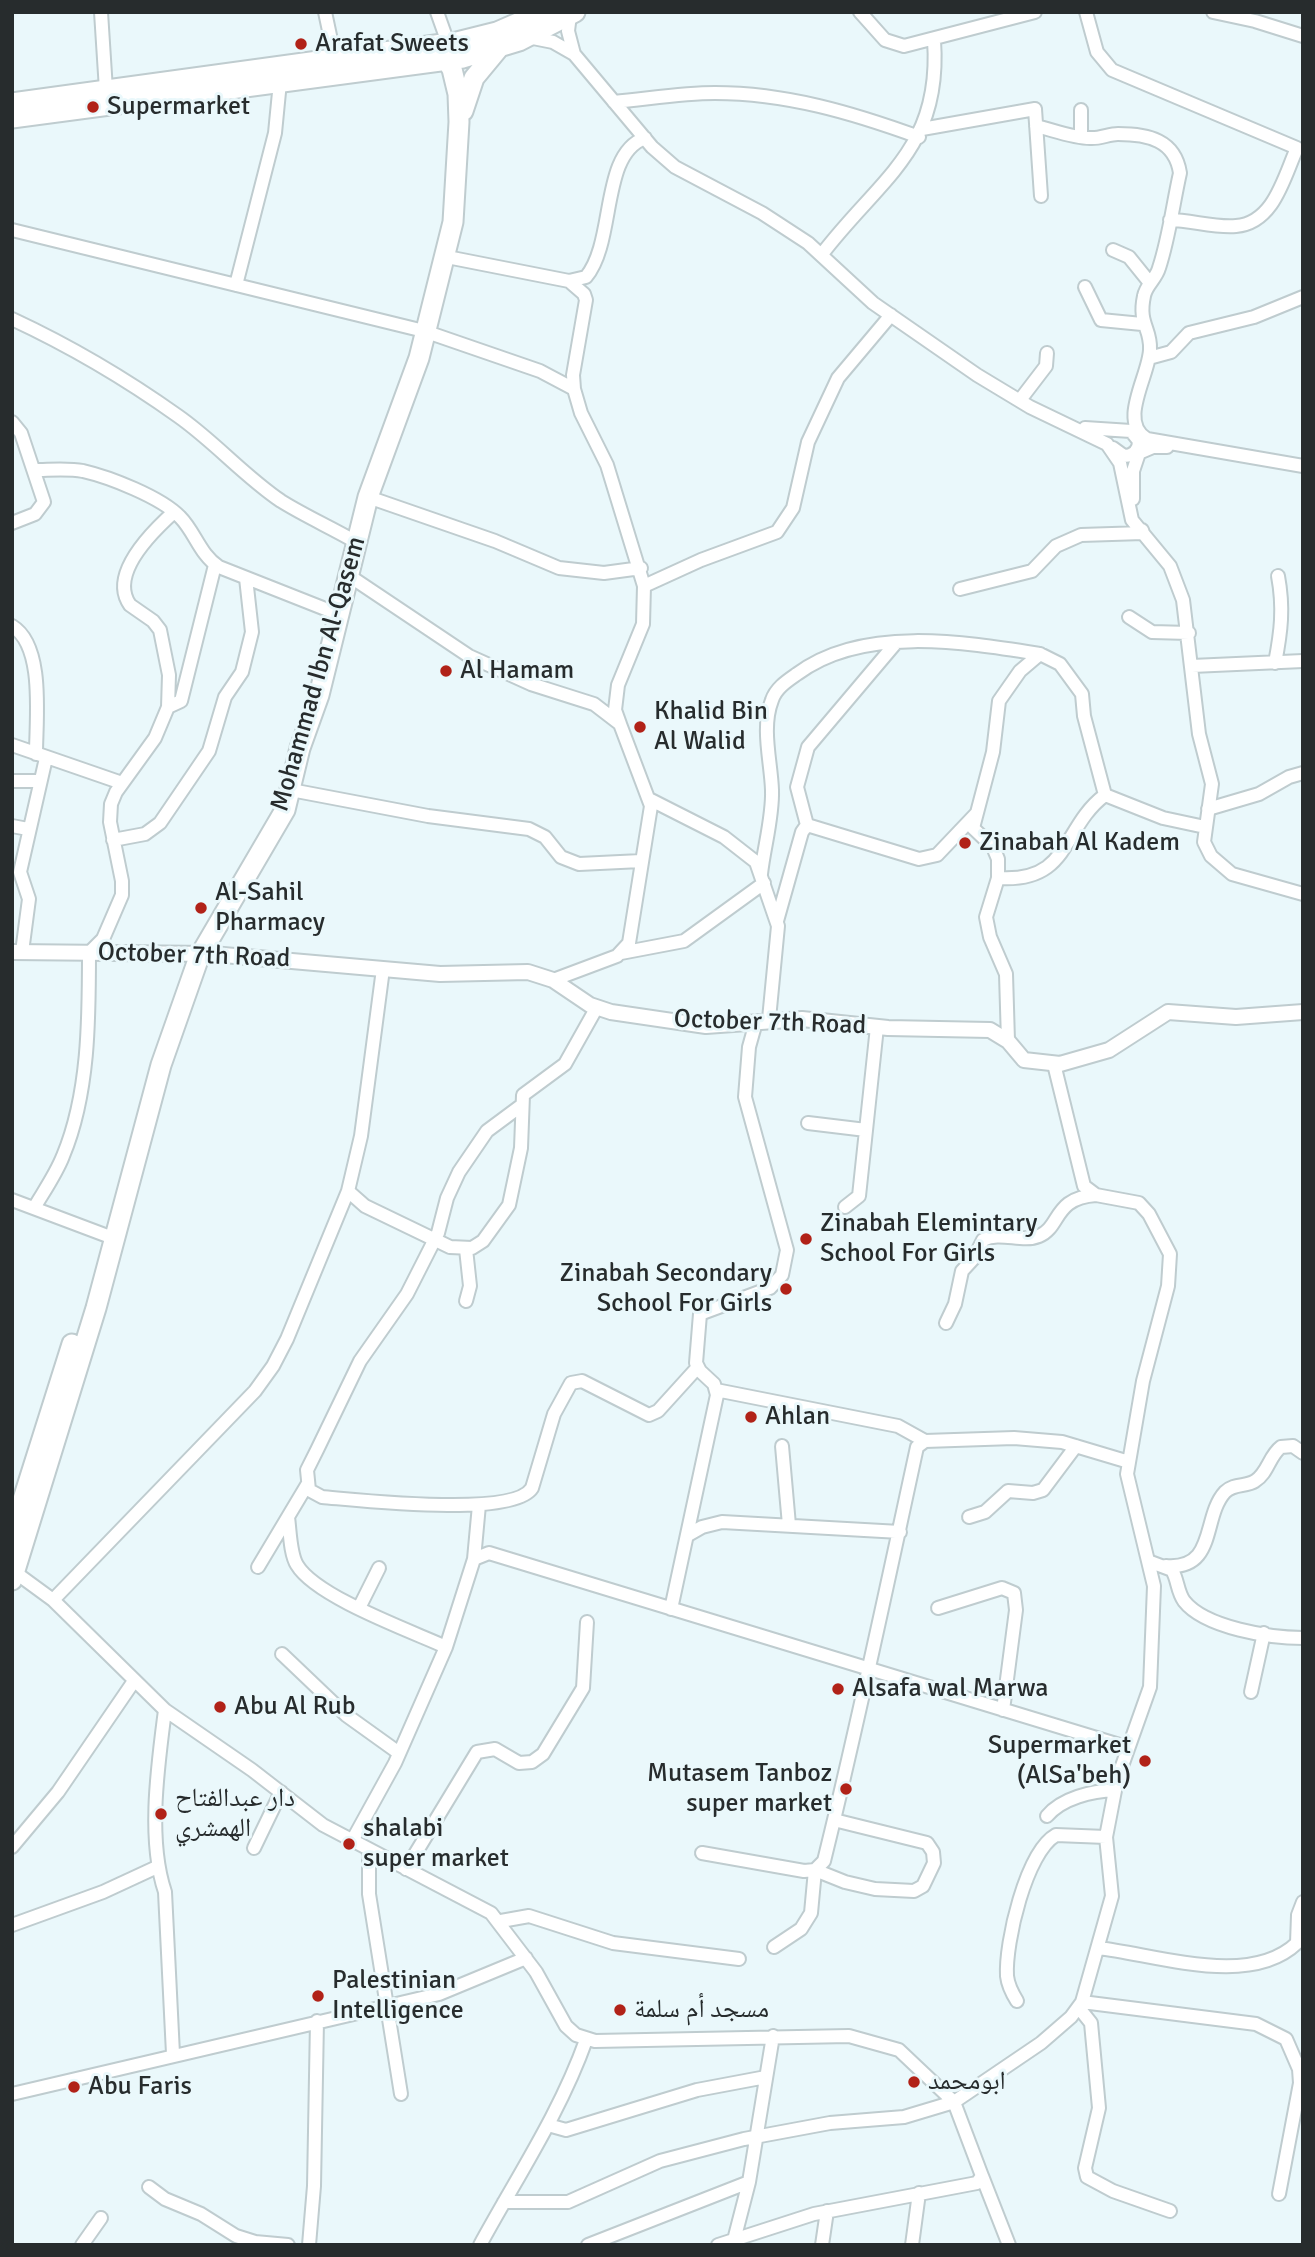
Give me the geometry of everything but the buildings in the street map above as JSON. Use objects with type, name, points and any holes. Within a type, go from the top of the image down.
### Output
[{"type":"main road","points":[[12,118],[404,67],[524,23],[543,12]]},
{"type":"main road","points":[[12,103],[335,59],[498,49],[572,14]]},
{"type":"main road","points":[[459,122],[474,78],[498,49]]},
{"type":"main road","points":[[442,256],[450,140],[446,51]]},
{"type":"main road","points":[[442,256],[453,222],[459,122],[456,77],[446,51]]},
{"type":"main road","points":[[404,67],[429,71],[446,81]]},
{"type":"main road","name":"Mohammad Ibn Al-Qasem","points":[[13,1574],[96,1308],[161,1065],[201,954],[285,810],[300,748],[319,695],[368,497],[410,385],[442,256]]},
{"type":"main road","name":"Mohammad Ibn Al-Qasem","points":[[12,1534],[85,1306],[113,1238]]},
{"type":"street","points":[[101,12],[106,90]]},
{"type":"street","points":[[325,12],[335,59]]},
{"type":"street","points":[[437,12],[446,51]]},
{"type":"street","points":[[860,12],[890,44],[912,46],[1035,12]]},
{"type":"street","points":[[1086,12],[1097,52],[1112,70],[1297,148],[1273,203],[1249,223],[1235,226],[1170,220]]},
{"type":"street","points":[[1213,12],[1255,20],[1303,36]]},
{"type":"street","points":[[572,14],[569,38],[574,54]]},
{"type":"street","points":[[528,37],[553,42],[574,54],[645,138],[676,167],[762,213],[822,254],[891,315],[1020,400],[1071,426],[1107,444],[1124,456],[1132,455],[1138,449],[1139,441],[1135,433],[1071,426]]},
{"type":"street","points":[[822,254],[894,172],[921,133],[934,86],[934,40]]},
{"type":"street","points":[[236,285],[275,133],[280,82]]},
{"type":"street","points":[[614,102],[694,94],[755,95],[827,108],[921,133],[1035,109],[1041,195]]},
{"type":"street","points":[[1081,110],[1081,136]]},
{"type":"street","points":[[1036,127],[1091,139],[1117,134],[1167,144],[1176,154],[1180,173],[1160,267],[1144,296],[1142,324],[1150,340],[1149,358],[1138,397],[1135,423],[1139,435],[1147,439],[1303,466]]},
{"type":"street","points":[[621,953],[630,939],[651,800],[615,710],[618,685],[643,624],[644,586],[641,568],[607,464],[581,412],[573,375],[586,300],[621,156],[634,142],[645,138]]},
{"type":"street","points":[[12,230],[424,331],[540,371],[574,389]]},
{"type":"street","points":[[1113,250],[1129,257],[1150,283]]},
{"type":"street","points":[[442,256],[569,281],[586,277],[598,258]]},
{"type":"street","points":[[569,281],[584,294],[586,300]]},
{"type":"street","points":[[1085,287],[1101,320],[1142,324]]},
{"type":"street","points":[[1149,358],[1171,352],[1189,333],[1254,317],[1303,297]]},
{"type":"street","points":[[644,586],[701,560],[777,532],[786,522],[808,442],[838,378],[891,315]]},
{"type":"street","points":[[12,319],[59,341],[180,417],[240,470],[283,502],[356,542]]},
{"type":"street","points":[[1020,400],[1046,366],[1047,354]]},
{"type":"street","points":[[1114,431],[1122,427],[1138,397]]},
{"type":"street","points":[[12,422],[20,433],[44,496],[43,507],[35,514],[12,523]]},
{"type":"street","points":[[1107,444],[1120,463],[1132,520],[1178,581],[1189,633],[1199,734],[1212,784],[1204,842],[1219,866],[1263,885],[1303,894]]},
{"type":"street","points":[[1143,533],[1132,482],[1139,453],[1153,447],[1203,447]]},
{"type":"street","points":[[34,470],[81,470],[127,486],[174,512],[215,565],[338,614]]},
{"type":"street","points":[[368,497],[495,541],[559,568],[604,573],[641,568]]},
{"type":"street","points":[[34,1208],[63,1157],[76,1115],[84,1063],[89,953],[103,939],[121,895],[122,881],[113,840],[111,804],[122,783],[155,737],[168,707],[169,675],[160,630],[153,621],[130,605],[125,588],[131,564],[145,538],[174,512]]},
{"type":"street","points":[[960,589],[1032,571],[1056,546],[1081,535],[1143,533]]},
{"type":"street","points":[[168,707],[181,701],[215,565]]},
{"type":"street","points":[[348,575],[469,656],[531,684],[593,704],[620,724]]},
{"type":"street","points":[[1275,663],[1283,613],[1278,576]]},
{"type":"street","points":[[113,840],[145,834],[160,822],[209,751],[225,696],[242,672],[252,632],[246,578]]},
{"type":"street","points":[[1129,617],[1152,632],[1189,633]]},
{"type":"street","points":[[12,626],[25,635],[33,652],[41,756],[39,781],[17,883],[29,900],[17,952]]},
{"type":"street","points":[[807,825],[797,787],[808,747],[895,644]]},
{"type":"street","points":[[553,980],[621,953],[684,941],[763,879],[772,795],[767,753],[769,711],[776,691],[824,656],[895,644],[981,645],[1040,654],[1060,664],[1082,694],[1084,716],[1105,795]]},
{"type":"street","points":[[1008,1041],[1006,974],[990,937],[986,916],[998,878],[996,853],[973,828],[993,752],[999,701],[1020,671],[1040,654]]},
{"type":"street","points":[[1192,666],[1303,662]]},
{"type":"street","points":[[12,746],[122,783]]},
{"type":"street","points":[[1209,809],[1259,794],[1289,777],[1303,773]]},
{"type":"street","points":[[12,781],[39,781]]},
{"type":"street","points":[[291,790],[428,816],[529,829],[545,837],[561,857],[579,864],[641,861]]},
{"type":"street","points":[[1105,795],[1163,818],[1205,827]]},
{"type":"street","points":[[998,878],[1019,880],[1046,869],[1057,861],[1089,807],[1105,795]]},
{"type":"street","points":[[651,800],[746,852],[756,862],[777,920]]},
{"type":"street","points":[[807,825],[919,859],[937,855],[977,813]]},
{"type":"street","points":[[307,1485],[313,1494],[322,1497],[425,1505],[480,1505],[529,1493],[554,1414],[571,1383],[582,1381],[649,1415],[658,1411],[697,1368],[700,1314],[770,1289],[782,1275],[787,1250],[745,1097],[749,1047],[762,1021],[777,920],[802,832],[807,825]]},
{"type":"street","points":[[12,826],[29,829]]},
{"type":"street","name":"October 7th Road","points":[[17,952],[201,954],[289,959],[440,974],[528,972],[553,980],[597,1007],[706,1026],[762,1021],[990,1030],[1008,1041],[1024,1060],[1055,1064],[1109,1050],[1168,1012],[1236,1017],[1303,1012]]},
{"type":"street","points":[[53,1600],[265,1379],[287,1339],[348,1191],[361,1136],[383,969]]},
{"type":"street","points":[[348,1191],[365,1206],[450,1247],[466,1250],[482,1241],[509,1205],[521,1148],[522,1105],[527,1089],[565,1064],[597,1007]]},
{"type":"street","points":[[845,1208],[859,1196],[877,1027]]},
{"type":"street","points":[[1055,1064],[1084,1186],[1096,1195]]},
{"type":"street","points":[[258,1567],[307,1485],[307,1470],[360,1361],[407,1294],[435,1239],[447,1198],[463,1164],[495,1123],[522,1105]]},
{"type":"street","points":[[808,1123],[866,1130]]},
{"type":"street","points":[[504,2202],[568,2202],[660,2161],[758,2136],[830,2123],[904,2117],[954,2102],[1041,2043],[1080,2005],[1112,1896],[1106,1838],[1115,1790],[1126,1747],[1150,1687],[1154,1586],[1128,1484],[1129,1462],[1143,1381],[1168,1286],[1170,1254],[1149,1214],[1139,1203],[1096,1195],[1081,1197],[1067,1205],[1047,1230],[1038,1236],[983,1240],[974,1258],[962,1271],[955,1304],[946,1323]]},
{"type":"street","points":[[12,1199],[113,1238]]},
{"type":"street","points":[[466,1250],[470,1286],[466,1301]]},
{"type":"street","points":[[697,1368],[716,1390],[898,1426],[925,1441],[1014,1438],[1076,1446],[1129,1462]]},
{"type":"street","points":[[671,1609],[716,1390]]},
{"type":"street","points":[[774,1947],[801,1929],[811,1913],[815,1870],[824,1861],[917,1447],[925,1441]]},
{"type":"street","points":[[782,1446],[789,1525]]},
{"type":"street","points":[[969,1517],[985,1512],[1008,1491],[1034,1493],[1043,1490],[1076,1446]]},
{"type":"street","points":[[1148,1561],[1167,1566],[1187,1563],[1202,1551],[1220,1500],[1229,1489],[1254,1482],[1281,1447],[1293,1446],[1303,1453]]},
{"type":"street","points":[[352,1841],[399,1753],[446,1647],[474,1559],[480,1505]]},
{"type":"street","points":[[288,1517],[296,1564],[312,1581],[359,1608],[446,1647]]},
{"type":"street","points":[[688,1535],[702,1527],[722,1522],[900,1532]]},
{"type":"street","points":[[474,1559],[484,1553],[495,1553],[1126,1747]]},
{"type":"street","points":[[1167,1566],[1174,1572],[1185,1601],[1196,1611],[1223,1624],[1283,1639],[1303,1638]]},
{"type":"street","points":[[359,1608],[379,1569]]},
{"type":"street","points":[[13,1574],[53,1600],[165,1710],[323,1825],[485,1909],[500,1922],[526,1958],[566,2026],[586,2040],[849,2036],[898,2050],[954,2102],[1009,2245]]},
{"type":"street","points":[[938,1608],[1002,1588],[1014,1593],[1016,1605],[1003,1710]]},
{"type":"street","points":[[406,1869],[477,1752],[495,1749],[511,1760],[523,1763],[543,1754],[583,1688],[587,1622]]},
{"type":"street","points":[[1251,1692],[1264,1633]]},
{"type":"street","points":[[282,1654],[346,1715],[399,1753]]},
{"type":"street","points":[[12,1847],[58,1792],[134,1681]]},
{"type":"street","points":[[165,1710],[159,1762],[157,1867],[165,1892],[173,2054]]},
{"type":"street","points":[[1047,1816],[1052,1810],[1091,1791],[1115,1790]]},
{"type":"street","points":[[254,1848],[281,1793]]},
{"type":"street","points":[[702,1853],[804,1871],[815,1870],[860,1886],[912,1891],[923,1886],[933,1867],[933,1852],[926,1842],[834,1819]]},
{"type":"street","points":[[1017,2001],[1009,1984],[1007,1967],[1015,1923],[1033,1864],[1046,1844],[1056,1835],[1106,1838]]},
{"type":"street","points":[[369,1850],[369,1894],[401,2094]]},
{"type":"street","points":[[12,1924],[103,1892],[157,1867]]},
{"type":"street","points":[[1283,1957],[1297,1943],[1298,1915],[1303,1902]]},
{"type":"street","points":[[500,1922],[529,1916],[613,1943],[739,1959]]},
{"type":"street","points":[[1098,1948],[1143,1953],[1205,1966],[1241,1966],[1303,1954]]},
{"type":"street","points":[[12,2094],[173,2054],[439,1994],[526,1958]]},
{"type":"street","points":[[1080,2005],[1256,2024],[1286,2039],[1299,2069],[1301,2083],[1279,2194]]},
{"type":"street","points":[[1080,2005],[1091,2023],[1099,2108],[1086,2175],[1091,2181],[1113,2191],[1170,2211]]},
{"type":"street","points":[[309,2245],[314,2186],[317,2021]]},
{"type":"street","points":[[734,2242],[758,2136],[773,2036]]},
{"type":"street","points":[[480,2245],[548,2125],[575,2072],[586,2040]]},
{"type":"street","points":[[548,2125],[566,2130],[697,2090],[766,2077]]},
{"type":"street","points":[[718,2245],[827,2211],[968,2186],[982,2176]]},
{"type":"street","points":[[597,2243],[749,2182]]},
{"type":"street","points":[[149,2187],[165,2199],[201,2214],[236,2236],[255,2242],[288,2245]]},
{"type":"street","points":[[912,2245],[919,2193]]},
{"type":"street","points":[[822,2245],[827,2211]]},
{"type":"street","points":[[82,2245],[102,2218]]},
{"type":"place","name":"Arafat Sweets","points":[[301,44]]},
{"type":"place","name":"Supermarket","points":[[93,107]]},
{"type":"place","name":"Al Hamam","points":[[446,671]]},
{"type":"place","name":"Khalid Bin Al Walid","points":[[640,727]]},
{"type":"place","name":"Zinabah Al Kadem","points":[[965,843]]},
{"type":"place","name":"Al-Sahil Pharmacy","points":[[201,908]]},
{"type":"place","name":"Zinabah Elemintary School For Girls","points":[[806,1239]]},
{"type":"place","name":"Zinabah Secondary School For Girls","points":[[786,1289]]},
{"type":"place","name":"Ahlan","points":[[751,1417]]},
{"type":"place","name":"Alsafa wal Marwa","points":[[838,1689]]},
{"type":"place","name":"Abu Al Rub","points":[[220,1707]]},
{"type":"place","name":"Supermarket (AlSa'beh)","points":[[1145,1761]]},
{"type":"place","name":"Mutasem Tanboz super market","points":[[846,1789]]},
{"type":"place","name":"دار عبدالفتاح الهمشري","points":[[161,1814]]},
{"type":"place","name":"shalabi super market","points":[[349,1844]]},
{"type":"place","name":"Palestinian Intelligence","points":[[318,1996]]},
{"type":"place","name":"مسجد أم سلمة","points":[[620,2010]]},
{"type":"place","name":"ابومحمد","points":[[914,2082]]},
{"type":"place","name":"Abu Faris","points":[[74,2087]]}]
